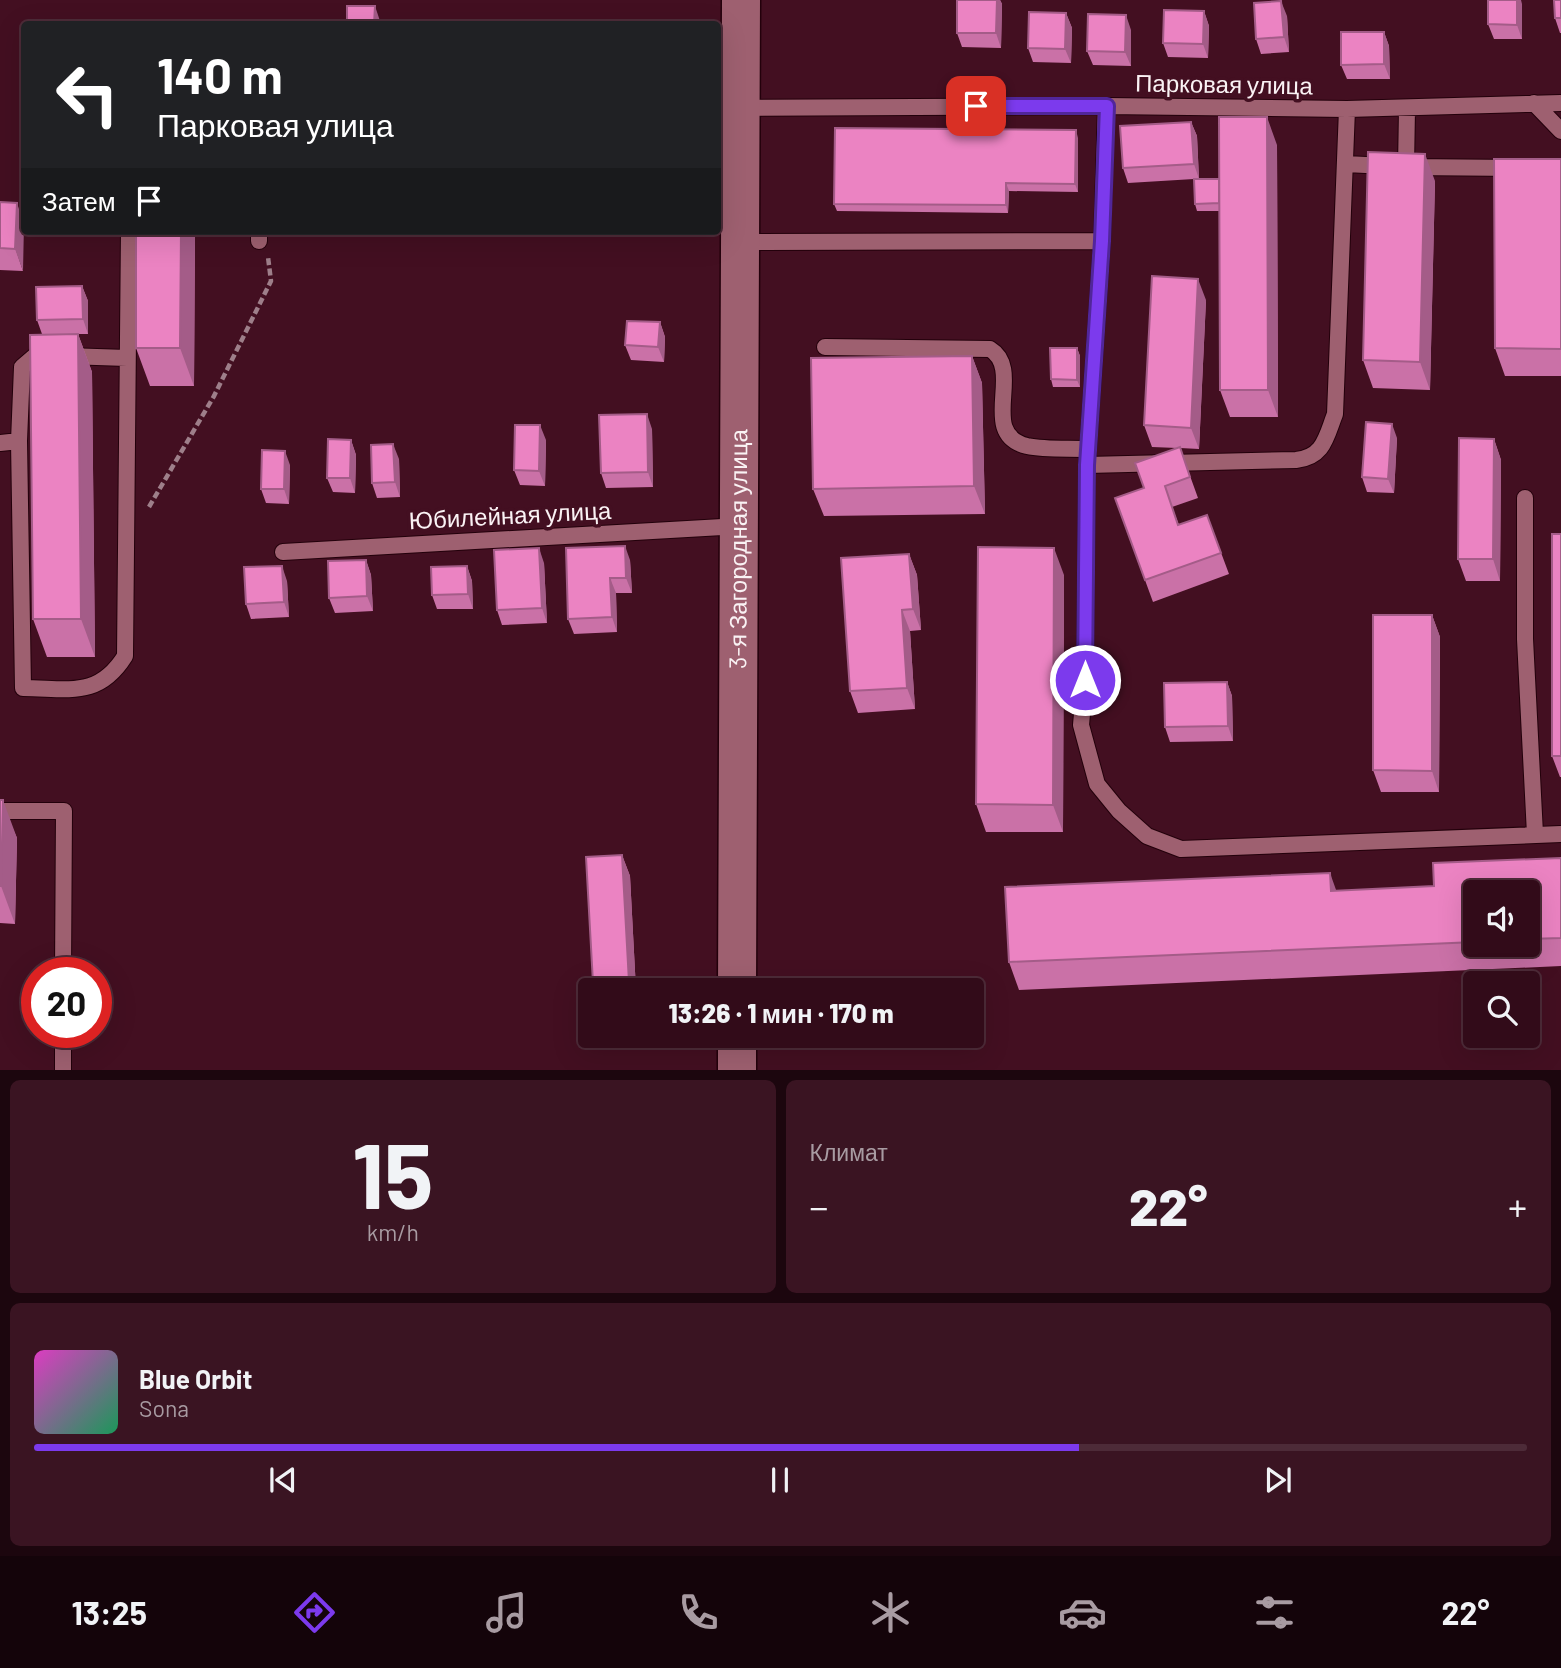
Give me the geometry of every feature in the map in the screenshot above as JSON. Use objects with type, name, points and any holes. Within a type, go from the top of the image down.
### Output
[{"type":"main road","name":"3-я Загородная улица","points":[[737,978],[742,380],[739,242],[729,108],[741,0]]},
{"type":"main road","points":[[737,1048],[737,1069]]},
{"type":"lane","points":[[1534,103],[1561,131]]},
{"type":"lane","name":"Парковая улица","points":[[729,108],[1107,106],[1347,109],[1561,103]]},
{"type":"lane","points":[[1107,106],[1102,241],[1087,457],[1085,680],[1081,724],[1097,784],[1132,824],[1147,836],[1181,849],[1561,834]]},
{"type":"lane","points":[[1406,167],[1407,108]]},
{"type":"lane","points":[[825,347],[990,349],[999,354],[1004,365],[1001,419],[1010,438],[1026,446],[1087,457],[1311,458],[1322,448],[1335,414],[1347,109]]},
{"type":"lane","points":[[1345,164],[1535,168]]},
{"type":"lane","points":[[127,358],[36,355],[22,367],[19,441],[23,688],[92,687],[103,683],[115,672],[125,656],[129,235]]},
{"type":"lane","points":[[739,242],[1102,241]]},
{"type":"lane","points":[[0,443],[19,441]]},
{"type":"lane","points":[[1525,498],[1525,639],[1535,834]]},
{"type":"lane","name":"Юбилейная улица","points":[[283,552],[740,526]]},
{"type":"lane","points":[[0,811],[64,811],[63,957]]},
{"type":"lane","points":[[63,1048],[63,1069]]},
{"type":"path","points":[[124,544],[214,396],[271,281],[270,260],[259,236]]},
{"type":"building","points":[[957,0],[997,0],[996,33],[957,33]]},
{"type":"building","points":[[1488,0],[1517,0],[1517,25],[1488,24]]},
{"type":"building","points":[[1554,0],[1561,0],[1561,18],[1555,18]]},
{"type":"building","points":[[1281,1],[1284,37],[1256,39],[1254,3]]},
{"type":"building","points":[[347,6],[375,6],[374,21],[347,21]]},
{"type":"building","points":[[1164,10],[1204,11],[1203,44],[1163,43]]},
{"type":"building","points":[[1029,12],[1066,13],[1065,49],[1028,48]]},
{"type":"building","points":[[1088,14],[1126,15],[1125,52],[1087,51]]},
{"type":"building","points":[[1341,32],[1384,32],[1384,64],[1341,65]]},
{"type":"building","points":[[1219,117],[1267,117],[1268,390],[1220,390]]},
{"type":"building","points":[[1191,122],[1194,164],[1123,168],[1120,126]]},
{"type":"building","points":[[835,128],[1076,130],[1075,184],[1006,183],[1006,205],[834,204]]},
{"type":"building","points":[[1368,152],[1425,154],[1420,362],[1363,360]]},
{"type":"building","points":[[1494,159],[1561,159],[1561,349],[1495,348]]},
{"type":"building","points":[[1194,179],[1219,179],[1219,203],[1195,204]]},
{"type":"building","points":[[0,202],[17,203],[15,249],[0,248]]},
{"type":"building","points":[[136,235],[181,235],[180,348],[136,348]]},
{"type":"building","points":[[1152,276],[1198,279],[1191,428],[1144,425]]},
{"type":"building","points":[[82,286],[83,319],[37,320],[36,287]]},
{"type":"building","points":[[627,321],[660,322],[658,347],[625,345]]},
{"type":"building","points":[[78,334],[81,619],[33,619],[30,335]]},
{"type":"building","points":[[1050,348],[1077,348],[1077,380],[1051,379]]},
{"type":"building","points":[[972,356],[974,486],[813,489],[811,358]]},
{"type":"building","points":[[647,414],[648,472],[601,473],[599,415]]},
{"type":"building","points":[[1366,422],[1392,424],[1388,479],[1362,477]]},
{"type":"building","points":[[515,425],[540,425],[539,471],[514,470]]},
{"type":"building","points":[[1459,438],[1494,439],[1493,559],[1458,559]]},
{"type":"building","points":[[328,439],[351,440],[350,478],[327,478]]},
{"type":"building","points":[[393,444],[395,482],[372,483],[371,445]]},
{"type":"building","points":[[1180,447],[1190,477],[1165,486],[1178,525],[1207,515],[1221,553],[1145,580],[1115,498],[1144,488],[1135,463]]},
{"type":"building","points":[[262,450],[285,451],[284,489],[261,489]]},
{"type":"building","points":[[1552,534],[1561,534],[1561,756],[1552,756]]},
{"type":"building","points":[[625,546],[626,578],[610,578],[612,617],[568,619],[566,548]]},
{"type":"building","points":[[978,547],[1054,548],[1053,805],[976,804]]},
{"type":"building","points":[[539,548],[542,608],[497,610],[494,550]]},
{"type":"building","points":[[909,554],[913,609],[902,610],[907,688],[850,691],[841,558]]},
{"type":"building","points":[[366,560],[367,596],[329,598],[328,561]]},
{"type":"building","points":[[282,566],[284,602],[246,604],[244,567]]},
{"type":"building","points":[[467,566],[468,594],[432,595],[431,567]]},
{"type":"building","points":[[1373,615],[1432,615],[1432,771],[1373,770]]},
{"type":"building","points":[[1227,682],[1228,726],[1165,727],[1164,683]]},
{"type":"building","points":[[0,800],[3,800],[1,886],[0,886]]},
{"type":"building","points":[[622,855],[629,978],[593,978],[586,857]]},
{"type":"building","points":[[1561,858],[1561,938],[1540,939],[1540,880],[1463,880],[1463,943],[1009,962],[1005,887],[1330,873],[1331,891],[1434,886],[1433,863]]},
{"type":"route","points":[[976,106],[1107,106],[1102,241],[1087,465],[1085,680]]}]
